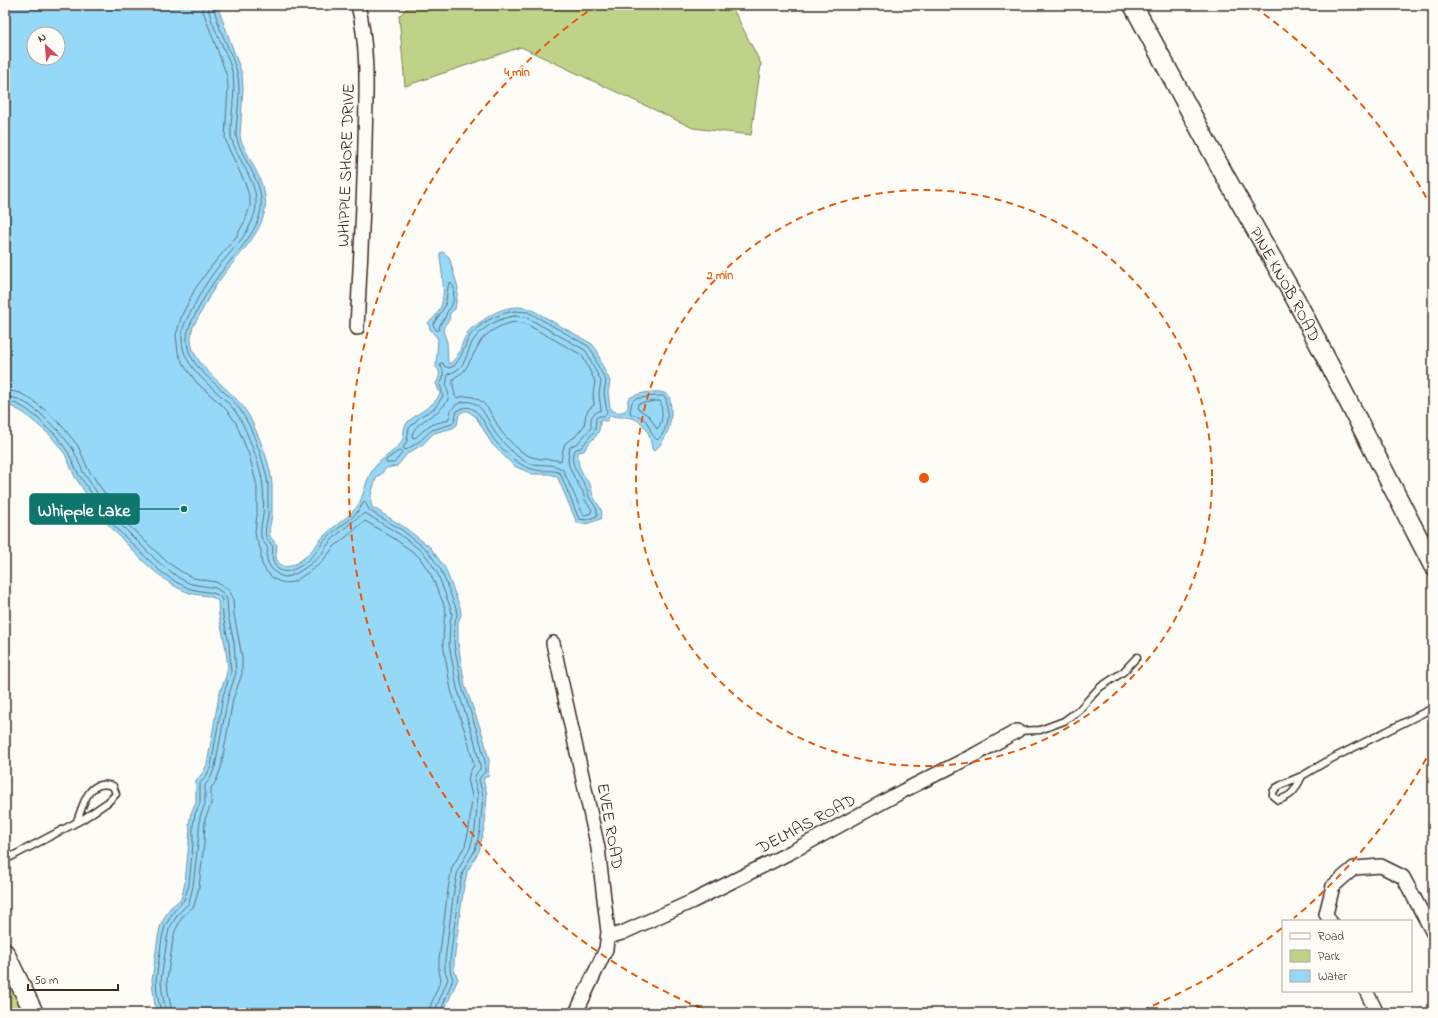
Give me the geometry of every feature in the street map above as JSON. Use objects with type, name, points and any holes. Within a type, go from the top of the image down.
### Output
[{"type":"street","name":"WHIPPLE SHORE DRIVE","points":[[357,328],[364,194],[366,92],[366,56],[358,5]]},
{"type":"street","name":"PINE KNOB ROAD","points":[[1133,5],[1225,176],[1296,300],[1433,566]]},
{"type":"street","name":"EVEE ROAD","points":[[554,642],[598,848],[608,937],[606,949],[576,1013]]},
{"type":"street","name":"DELMAS ROAD","points":[[608,937],[628,931],[700,898],[791,852],[903,791],[1017,732]]},
{"type":"street","points":[[1329,920],[1326,914],[1332,886],[1354,868],[1381,866],[1403,877],[1433,933]]},
{"type":"street","points":[[5,953],[34,1013]]},
{"type":"street","points":[[1366,992],[1377,1013]]},
{"type":"lane","points":[[1017,732],[1040,730],[1064,721],[1078,710],[1099,688],[1123,672],[1137,657]]},
{"type":"lane","points":[[1302,776],[1294,792],[1285,798],[1278,800],[1273,796],[1273,792],[1276,788],[1433,708]]},
{"type":"lane","points":[[5,860],[78,821],[108,802],[116,794],[113,786],[101,785],[93,788],[85,801],[78,821]]},
{"type":"green space","points":[[410,5],[731,5],[761,64],[751,135],[693,128],[521,47],[405,86],[399,16]]},
{"type":"green space","points":[[5,965],[30,1013],[5,1013]]},
{"type":"water","points":[[5,5],[217,5],[242,74],[243,88],[240,135],[241,141],[259,177],[264,191],[265,203],[264,215],[253,238],[221,278],[194,324],[191,337],[192,348],[197,358],[205,368],[243,406],[260,440],[267,459],[272,485],[272,515],[269,534],[277,546],[276,559],[284,567],[293,565],[303,559],[311,552],[323,537],[357,507],[371,473],[381,461],[400,444],[406,424],[434,403],[440,394],[436,383],[439,375],[439,371],[436,367],[438,339],[430,329],[428,323],[440,309],[442,301],[443,283],[440,253],[443,252],[449,257],[458,288],[455,309],[450,313],[449,320],[444,326],[443,331],[447,342],[449,364],[456,358],[468,332],[473,327],[506,308],[527,308],[592,344],[598,352],[601,363],[610,381],[608,393],[610,407],[613,411],[625,411],[628,408],[628,399],[642,393],[660,392],[669,396],[671,418],[667,433],[654,451],[652,449],[648,432],[641,423],[632,418],[615,417],[610,415],[607,421],[600,420],[600,426],[597,434],[584,451],[578,452],[579,467],[591,487],[593,496],[602,512],[601,519],[589,523],[577,523],[557,476],[549,474],[533,474],[514,466],[492,444],[476,417],[468,411],[464,411],[459,414],[457,425],[453,428],[434,433],[423,444],[407,454],[397,466],[386,468],[380,475],[377,476],[371,495],[372,507],[404,527],[430,547],[445,568],[460,607],[461,615],[458,622],[458,643],[465,686],[483,736],[489,760],[488,777],[485,777],[483,780],[487,794],[485,823],[479,851],[467,872],[463,891],[454,961],[454,970],[458,979],[443,1013],[158,1013],[155,1007],[152,980],[158,937],[161,924],[170,908],[181,899],[185,883],[190,829],[189,825],[191,813],[196,803],[196,780],[202,774],[207,765],[219,695],[228,667],[219,616],[218,601],[208,596],[188,592],[173,585],[144,562],[101,517],[92,521],[90,517],[96,512],[95,507],[75,477],[65,454],[51,436],[24,413],[5,404]]},
{"type":"place","name":"Whipple Lake","points":[[184,509]]}]
